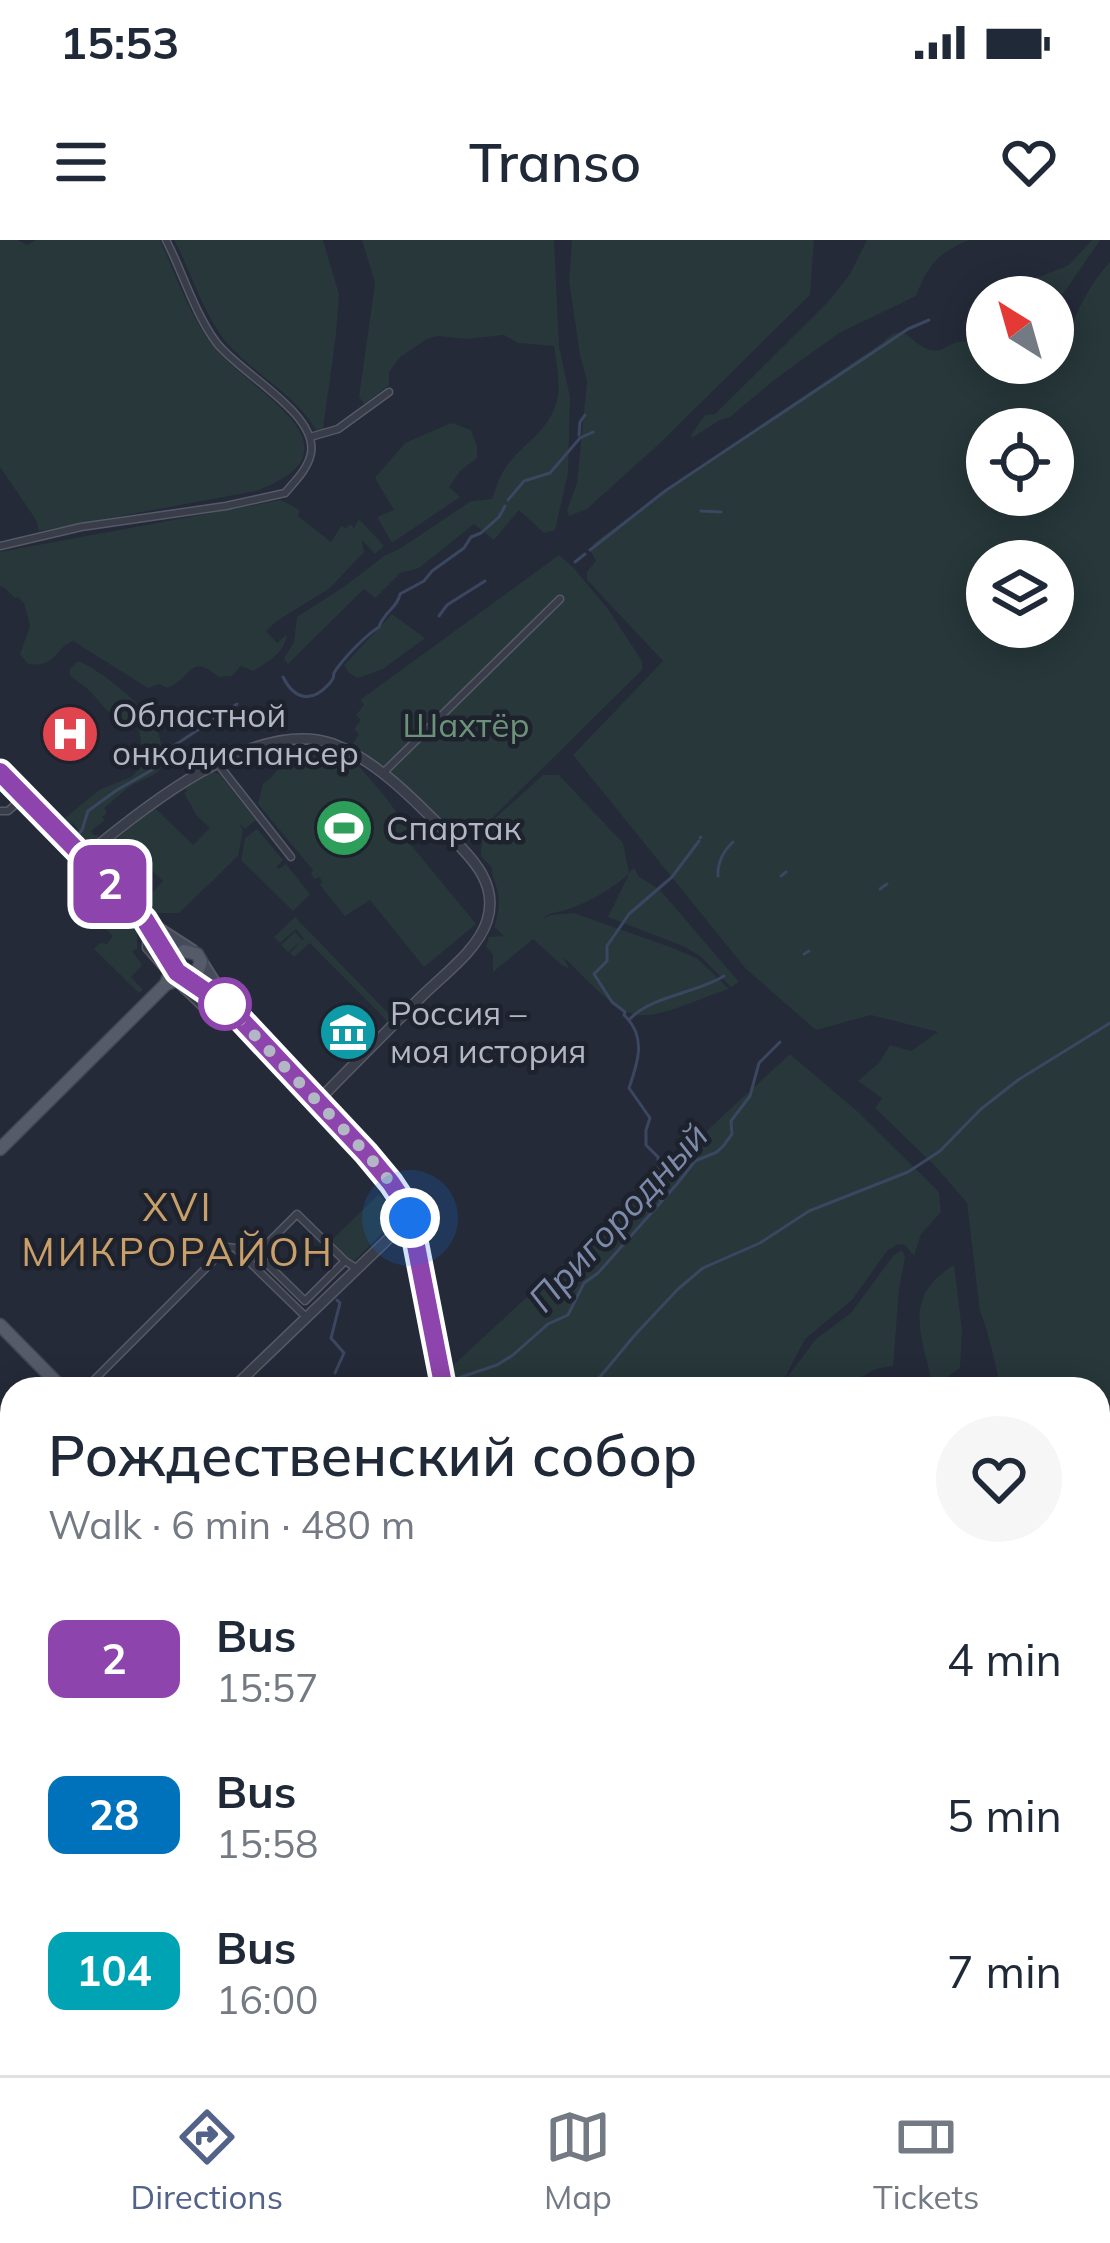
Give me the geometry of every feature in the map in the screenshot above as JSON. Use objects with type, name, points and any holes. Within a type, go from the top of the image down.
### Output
[{"type":"main road","points":[[0,772],[146,921],[197,956],[227,1006],[391,1183],[416,1241],[442,1377]]},
{"type":"main road","points":[[146,921],[171,972],[227,1006]]},
{"type":"main road","points":[[0,1149],[171,972],[180,953],[197,956]]},
{"type":"main road","points":[[171,972],[197,973],[197,956]]},
{"type":"main road","points":[[0,1325],[51,1377]]},
{"type":"street","points":[[0,545],[285,493],[308,463],[310,437],[298,416],[215,341],[166,240]]},
{"type":"street","points":[[310,437],[338,430],[388,392]]},
{"type":"street","points":[[382,774],[560,599]]},
{"type":"street","points":[[84,857],[160,798],[218,764],[270,742],[303,739],[329,742],[382,774],[466,851],[489,892],[484,929],[317,1101]]},
{"type":"street","points":[[218,764],[291,857]]},
{"type":"street","points":[[0,811],[8,811],[24,796]]},
{"type":"street","points":[[249,1262],[297,1214],[356,1268]]},
{"type":"street","points":[[243,1377],[301,1313],[356,1268],[408,1215]]},
{"type":"street","points":[[390,1236],[406,1232],[416,1241]]},
{"type":"street","points":[[97,1377],[230,1246],[301,1313]]},
{"type":"street","points":[[257,1254],[304,1301]]},
{"type":"street","points":[[301,1313],[304,1301],[345,1261]]},
{"type":"green space","points":[[0,240],[27,245],[36,240],[160,240],[206,336],[292,420],[303,438],[303,457],[289,474],[256,491],[39,531],[0,467]]},
{"type":"green space","points":[[174,240],[323,240],[339,294],[323,429],[316,430],[297,405],[227,343]]},
{"type":"green space","points":[[362,240],[554,240],[559,346],[570,397],[568,473],[555,530],[544,533],[519,510],[494,540],[474,524],[419,568],[400,573],[375,598],[364,589],[288,664],[284,658],[294,642],[297,617],[471,501],[492,499],[505,468],[539,432],[558,394],[554,346],[518,343],[504,335],[437,336],[400,357],[389,372],[389,385],[364,404],[359,397],[375,283]]},
{"type":"green space","points":[[572,240],[814,240],[810,295],[660,443],[587,509],[569,516],[587,381],[569,281]]},
{"type":"green space","points":[[867,240],[969,240],[935,261],[916,296],[839,333],[730,417],[692,438],[705,415],[715,414],[829,301]]},
{"type":"green space","points":[[1092,240],[1100,240],[1074,278],[1042,276],[1069,265]]},
{"type":"green space","points":[[1110,262],[1110,1377],[998,1377],[980,1312],[967,1203],[875,1108],[882,1098],[858,1081],[879,1063],[890,1045],[911,1051],[938,1032],[871,1015],[816,1030],[746,969],[573,755],[663,661],[587,580],[596,561],[590,550],[594,543],[890,336],[902,333],[935,351],[966,342],[966,384],[1074,384],[1074,320]]},
{"type":"green space","points":[[451,423],[471,430],[477,447],[477,458],[449,487],[460,497],[392,543],[377,517],[394,510],[375,478],[405,443]]},
{"type":"green space","points":[[281,500],[300,510],[298,516],[331,542],[341,526],[354,528],[359,519],[384,546],[375,554],[362,540],[364,552],[330,588],[266,631],[277,643],[287,634],[286,641],[275,656],[253,671],[241,666],[232,676],[219,677],[196,667],[167,688],[159,684],[148,688],[73,641],[44,663],[28,664],[20,654],[30,626],[24,603],[0,587],[0,552]]},
{"type":"green space","name":"Шахтёр","points":[[559,555],[608,609],[642,661],[642,670],[467,843],[386,768],[351,747],[359,734],[354,729],[361,720],[356,715],[364,705],[360,700]]},
{"type":"green space","name":"Шахтёр","points":[[392,614],[425,638],[383,669],[358,678],[349,673],[344,665]]},
{"type":"green space","points":[[78,661],[108,679],[148,715],[166,759],[157,772],[104,808],[105,820],[91,831],[98,840],[88,847],[75,836],[78,829],[73,823],[66,825],[74,834],[30,791],[64,819],[99,790],[131,777],[156,753],[141,744],[139,727],[119,724],[70,676]]},
{"type":"green space","name":"Спартак","points":[[297,749],[341,753],[359,767],[417,838],[411,845],[476,924],[424,967],[370,900],[345,916],[258,804],[263,783]]},
{"type":"green space","points":[[213,772],[256,820],[245,829],[239,824],[243,830],[238,856],[179,913],[153,913],[96,854],[105,850],[148,897],[163,881],[129,843],[117,853],[108,845],[155,808],[193,845],[210,828],[197,816],[185,788]]},
{"type":"green space","points":[[543,775],[559,775],[623,843],[629,873],[634,867],[638,876],[660,890],[739,982],[731,987],[685,947],[608,917],[629,874],[593,898],[542,919],[574,913],[673,948],[698,959],[729,989],[671,1010],[629,1013],[563,957],[569,968],[533,939],[493,972],[493,955],[486,946],[489,937],[504,936],[494,927],[498,893],[492,868],[481,856],[480,839],[493,820]]},
{"type":"green space","points":[[257,829],[283,860],[276,867],[286,864],[310,894],[293,911],[241,860],[245,838]]},
{"type":"green space","points":[[113,900],[137,927],[137,949],[132,951],[142,965],[131,977],[143,990],[139,993],[94,949],[113,936],[87,910],[101,911]]},
{"type":"green space","points":[[295,917],[388,1013],[392,1018],[388,1022],[310,943],[294,957],[290,953],[300,942],[288,952],[281,945],[295,932],[304,939],[296,929],[280,943],[274,937]]},
{"type":"green space","points":[[790,1054],[858,1112],[939,1192],[941,1212],[921,1234],[914,1256],[905,1245],[887,1251],[852,1300],[805,1339],[785,1377],[449,1377],[448,1370]]},
{"type":"green space","points":[[379,1194],[396,1219],[353,1262],[330,1242]]},
{"type":"green space","points":[[902,1250],[905,1257],[893,1366],[861,1377],[788,1377],[816,1339],[851,1313]]},
{"type":"green space","points":[[954,1265],[962,1330],[960,1368],[947,1377],[931,1377],[920,1330],[922,1302],[938,1277]]},
{"type":"waterway","points":[[590,550],[665,491],[908,329],[929,320]]},
{"type":"waterway","points":[[579,435],[585,415]]},
{"type":"waterway","points":[[508,500],[524,481],[550,473],[580,438],[593,432]]},
{"type":"waterway","points":[[283,677],[303,696],[322,690],[346,657],[379,627],[400,594],[464,548],[505,506]]},
{"type":"waterway","points":[[701,511],[721,512]]},
{"type":"waterway","points":[[575,562],[585,554]]},
{"type":"waterway","points":[[439,616],[447,605],[485,581]]},
{"type":"waterway","points":[[77,836],[88,811],[152,770],[163,753],[237,704]]},
{"type":"waterway","points":[[660,1200],[658,1157],[646,1145],[650,1118],[629,1088],[637,1059],[636,1032],[594,974],[607,961],[607,946],[629,914],[672,877],[699,841]]},
{"type":"waterway","points":[[718,876],[722,857],[733,842]]},
{"type":"waterway","points":[[781,876],[786,872]]},
{"type":"waterway","points":[[880,889],[887,884]]},
{"type":"waterway","points":[[804,954],[809,951]]},
{"type":"waterway","points":[[630,1019],[650,1005],[724,976]]},
{"type":"waterway","points":[[600,1377],[678,1289],[703,1268],[760,1243],[809,1211],[908,1172],[940,1151],[1018,1080],[1110,1023]]},
{"type":"waterway","name":"Пригородный","points":[[461,1377],[497,1365],[548,1324],[568,1315],[584,1283],[598,1273],[695,1161],[724,1145],[732,1134],[731,1121],[750,1096],[759,1063],[780,1042]]},
{"type":"waterway","points":[[335,1373],[344,1353],[331,1338],[337,1300]]},
{"type":"bus line","name":"2","points":[[0,772],[145,920],[177,972],[231,1009],[391,1183],[410,1218],[442,1377]]},
{"type":"place","name":"Областной онкодиспансер","points":[[70,734]]},
{"type":"place","name":"Спартак","points":[[344,828]]},
{"type":"place","name":"Россия – моя история","points":[[348,1032]]},
{"type":"district","name":"XVI МИКРОРАЙОН","points":[[178,1230]]},
{"type":"route","points":[[225,1004],[366,1153],[391,1183],[410,1218]]}]
